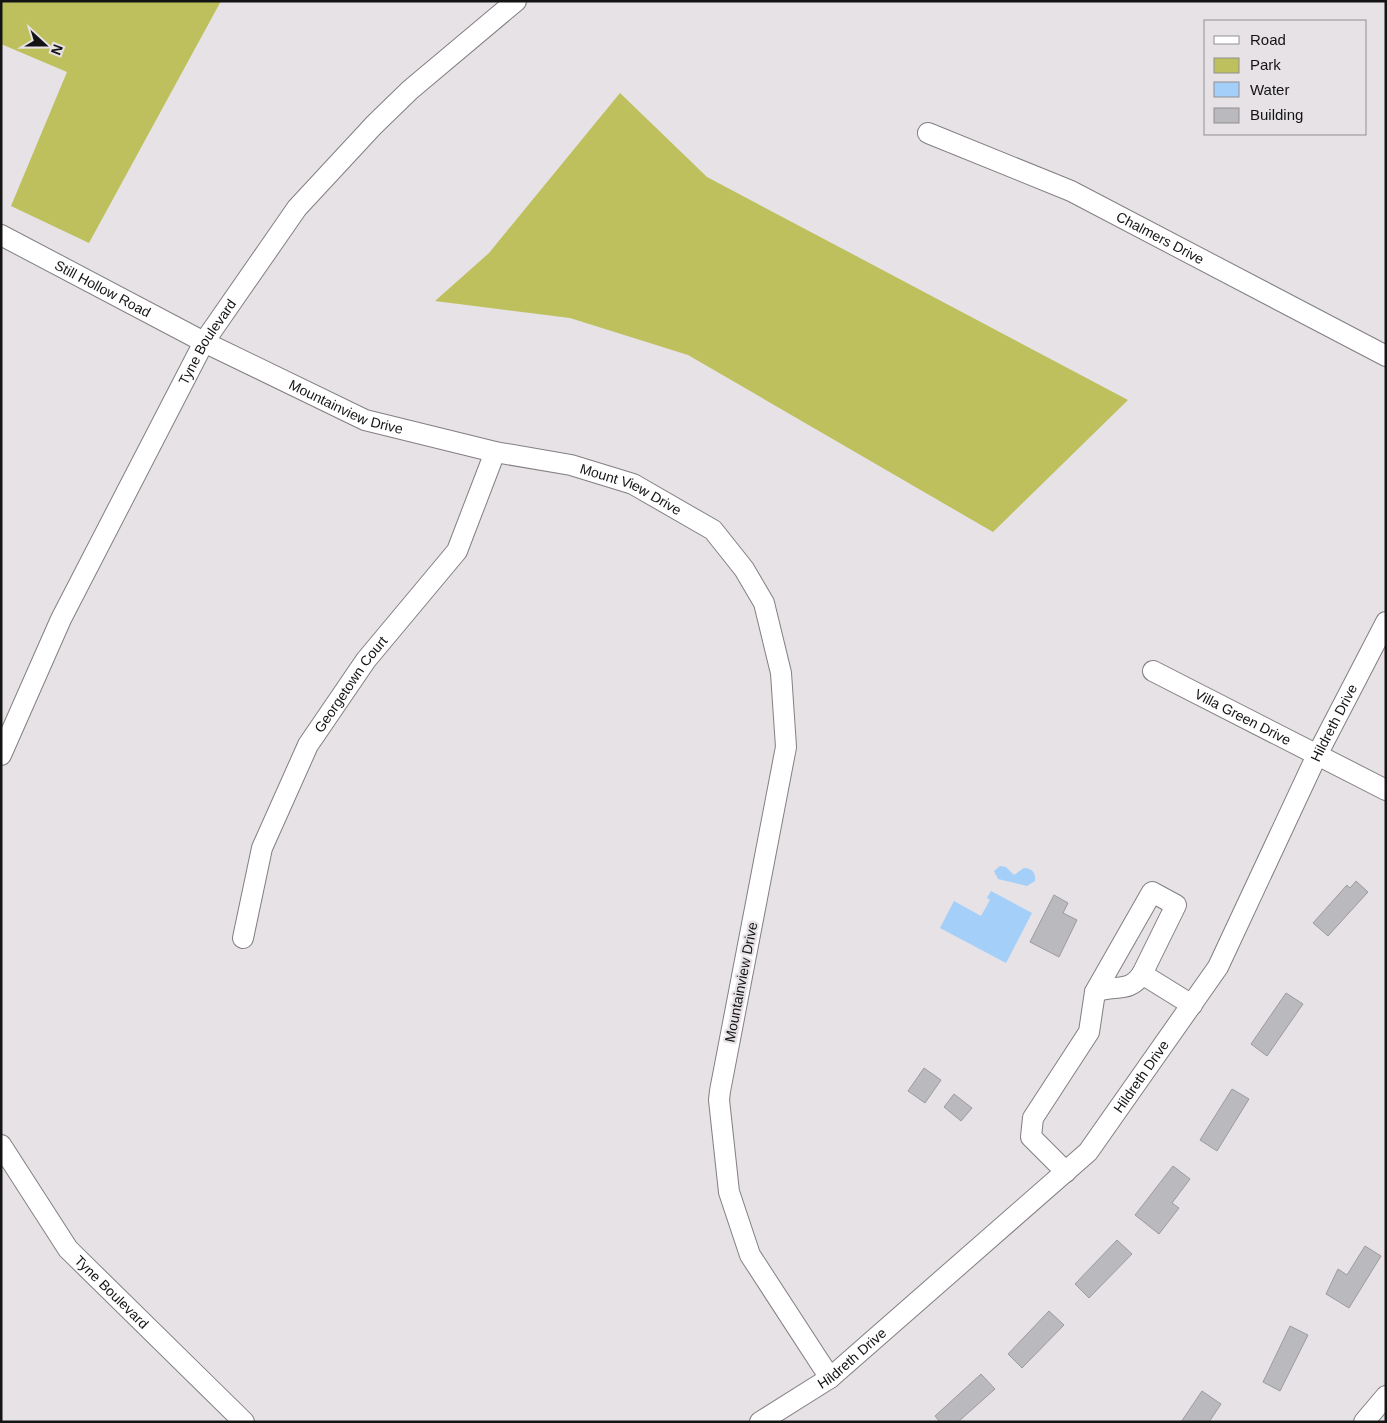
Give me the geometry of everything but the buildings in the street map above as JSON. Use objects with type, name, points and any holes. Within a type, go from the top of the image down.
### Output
[{"type":"street","name":"Tyne Boulevard","points":[[1,755],[61,619],[204,342],[296,208],[404,96],[516,1]]},
{"type":"street","name":"Chalmers Drive","points":[[928,133],[1071,191],[1386,356]]},
{"type":"street","name":"Still Hollow Road","points":[[1,235],[204,342]]},
{"type":"street","name":"Mountainview Drive","points":[[204,342],[365,420],[495,452]]},
{"type":"street","name":"Mount View Drive","points":[[495,452],[571,465],[633,484],[713,530],[744,569]]},
{"type":"street","name":"Georgetown Court","points":[[243,938],[262,848],[308,745],[366,660],[458,551],[495,452]]},
{"type":"street","name":"Mountainview Drive","points":[[744,569],[764,603],[781,673],[786,747],[720,1090],[721,1117],[729,1192],[750,1255],[830,1378]]},
{"type":"street","name":"Hildreth Drive","points":[[760,1422],[830,1378],[1088,1152],[1218,968],[1317,755],[1386,622]]},
{"type":"street","name":"Villa Green Drive","points":[[1153,671],[1386,790]]},
{"type":"street","points":[[1066,1172],[1031,1136],[1030,1127],[1033,1118],[1089,1032],[1095,992],[1152,892],[1176,905],[1136,984],[1095,992]]},
{"type":"street","points":[[1142,974],[1192,1005]]},
{"type":"street","name":"Tyne Boulevard","points":[[2,1150],[68,1249],[244,1422]]},
{"type":"street","points":[[1364,1422],[1386,1396]]},
{"type":"green space","points":[[1,1],[221,1],[89,243],[11,206],[67,72],[1,44]]},
{"type":"green space","points":[[620,93],[707,177],[1128,400],[993,532],[688,355],[570,318],[435,301],[489,253]]},
{"type":"water","points":[[1000,866],[1006,867],[1014,875],[1024,868],[1029,869],[1034,873],[1035,881],[1027,886],[998,879],[994,871]]},
{"type":"water","points":[[991,891],[1032,913],[1006,963],[940,928],[954,901],[981,916],[990,900],[987,898]]}]
